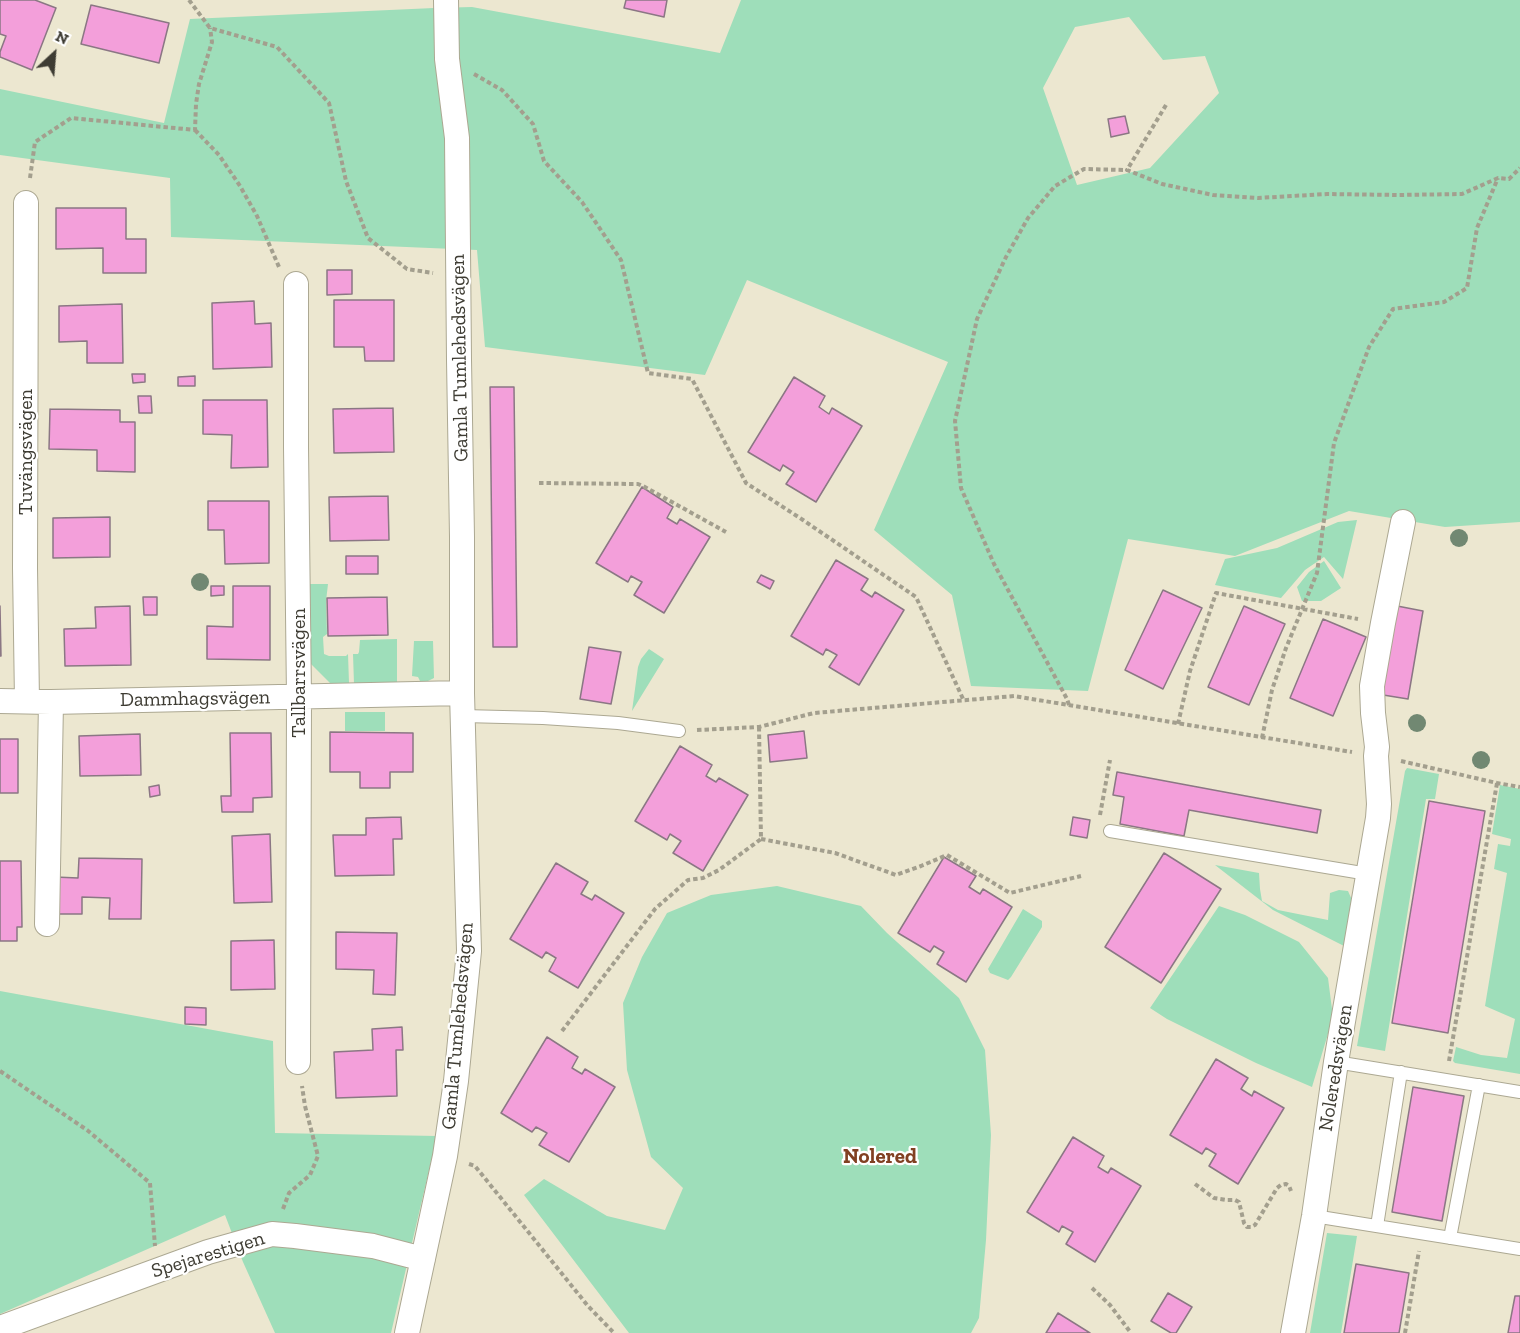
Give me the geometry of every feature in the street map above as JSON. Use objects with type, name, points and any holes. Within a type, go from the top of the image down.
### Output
[{"type":"street","name":"Gamla Tumlehedsvägen","points":[[407,1333],[445,1156],[456,1081],[469,951],[463,704],[457,138],[447,59],[446,0]]},
{"type":"street","name":"Tuvängsvägen","points":[[26,203],[25,568],[39,701],[47,924]]},
{"type":"street","name":"Tallbarrsvägen","points":[[296,285],[299,697],[298,1062]]},
{"type":"street","name":"Noleredsvägen","points":[[1293,1333],[1314,1216],[1336,1062],[1379,804],[1372,686],[1403,522]]},
{"type":"street","name":"Dammhagsvägen","points":[[0,701],[299,697],[463,704]]},
{"type":"street","name":"Spejarestigen","points":[[0,1328],[124,1281],[208,1252],[272,1234],[373,1246],[423,1259]]},
{"type":"lane","points":[[463,704],[543,718],[618,723],[679,731]]},
{"type":"lane","points":[[1110,831],[1368,874]]},
{"type":"lane","points":[[1336,1062],[1520,1092]]},
{"type":"lane","points":[[1377,1226],[1401,1072]]},
{"type":"lane","points":[[1450,1238],[1479,1085]]},
{"type":"lane","points":[[1314,1216],[1520,1249]]},
{"type":"path","points":[[189,0],[210,28],[212,42],[199,84],[195,130]]},
{"type":"path","points":[[210,28],[277,47],[329,104],[346,181],[368,238],[407,269],[459,278]]},
{"type":"path","points":[[447,59],[502,90],[534,124],[544,161],[582,202],[621,260],[648,373],[692,380],[746,483],[916,597],[964,701]]},
{"type":"path","points":[[1127,170],[1166,105]]},
{"type":"path","points":[[26,203],[35,142],[71,118],[195,130],[219,155],[240,186],[257,216],[278,265],[288,281],[296,285]]},
{"type":"path","points":[[1069,705],[1062,688],[994,564],[961,488],[955,421],[977,319],[1006,257],[1028,218],[1055,186],[1084,169],[1127,170],[1172,187],[1213,195],[1258,198],[1328,194],[1462,194],[1498,178],[1509,179],[1520,168]]},
{"type":"path","points":[[1262,738],[1272,690],[1317,573],[1334,443],[1369,347],[1393,309],[1444,302],[1467,288],[1477,228],[1498,178]]},
{"type":"path","points":[[539,483],[638,484],[726,532]]},
{"type":"path","points":[[1178,724],[1190,671],[1216,593],[1383,623]]},
{"type":"path","points":[[679,731],[759,727],[814,713],[1014,696],[1376,756],[1520,787]]},
{"type":"path","points":[[759,727],[761,838]]},
{"type":"path","points":[[1110,760],[1100,816],[1110,831]]},
{"type":"path","points":[[1446,1079],[1497,783]]},
{"type":"path","points":[[562,1031],[655,909],[688,880],[703,878],[719,870],[761,838],[835,854],[896,875],[947,855],[1010,893],[1081,876]]},
{"type":"path","points":[[272,1234],[289,1193],[310,1175],[318,1156],[305,1106],[298,1062]]},
{"type":"path","points":[[0,1071],[87,1130],[150,1183],[157,1270]]},
{"type":"path","points":[[445,1156],[475,1166],[588,1306],[614,1333]]},
{"type":"path","points":[[1195,1184],[1214,1198],[1239,1202],[1247,1227],[1255,1225],[1281,1185],[1289,1186],[1292,1198]]},
{"type":"path","points":[[1405,1333],[1423,1233]]},
{"type":"path","points":[[1092,1288],[1110,1305],[1131,1333]]},
{"type":"green space","points":[[741,0],[1520,0],[1520,522],[1445,527],[1349,511],[1235,556],[1128,539],[1088,691],[971,686],[952,595],[874,530],[948,362],[747,280],[705,375],[485,347],[477,250],[171,237],[170,178],[0,155],[0,89],[164,123],[190,19],[472,7],[720,53]],"holes":[[[1129,17],[1163,60],[1205,56],[1219,93],[1150,168],[1077,185],[1043,88],[1075,27]]]},
{"type":"green space","points":[[1357,520],[1343,579],[1324,557],[1305,570],[1281,598],[1215,585],[1225,559],[1277,548],[1338,522]]},
{"type":"green space","points":[[1324,561],[1341,588],[1321,601],[1302,601],[1297,587],[1309,572]]},
{"type":"green space","points":[[310,584],[328,584],[327,634],[323,637],[324,654],[346,656],[348,654],[349,683],[330,683],[311,664]]},
{"type":"green space","points":[[397,639],[397,683],[354,684],[353,654],[359,652],[360,640]]},
{"type":"green space","points":[[414,641],[433,641],[434,678],[424,683],[418,677],[412,676]]},
{"type":"green space","points":[[649,649],[664,659],[632,711],[638,667]]},
{"type":"green space","points":[[345,712],[385,712],[385,731],[345,731]]},
{"type":"green space","points":[[1407,768],[1439,774],[1435,799],[1426,799],[1385,1051],[1357,1046]]},
{"type":"green space","points":[[1500,785],[1520,789],[1520,1074],[1453,1061],[1456,1047],[1481,1055],[1507,1058],[1515,1019],[1485,1006],[1507,873],[1494,869],[1498,844],[1510,846],[1511,839],[1492,834]]},
{"type":"green space","points":[[1215,865],[1259,873],[1262,901],[1278,910],[1328,920],[1330,893],[1339,890],[1348,891],[1352,900],[1344,946],[1273,910]]},
{"type":"green space","points":[[777,886],[861,906],[887,933],[959,998],[985,1050],[991,1135],[986,1240],[979,1318],[971,1333],[629,1333],[524,1195],[544,1179],[607,1216],[665,1230],[683,1188],[651,1157],[627,1070],[623,1003],[642,957],[667,913],[711,895]]},
{"type":"green space","points":[[1219,906],[1245,915],[1299,942],[1328,978],[1333,1017],[1312,1087],[1256,1063],[1167,1019],[1150,1008]]},
{"type":"green space","points":[[1023,909],[1042,921],[1042,927],[1008,980],[990,973],[988,969]]},
{"type":"green space","points":[[0,991],[273,1041],[275,1133],[437,1136],[391,1333],[275,1333],[225,1215],[0,1314]]},
{"type":"green space","points":[[1327,1233],[1357,1236],[1341,1333],[1310,1333]]},
{"type":"building","points":[[0,0],[35,0],[56,8],[32,70],[0,57],[6,36],[0,34]]},
{"type":"building","points":[[626,0],[667,0],[664,17],[624,8]]},
{"type":"building","points":[[91,5],[169,23],[159,63],[81,44]]},
{"type":"building","points":[[1125,116],[1129,133],[1111,137],[1108,119]]},
{"type":"building","points":[[56,208],[126,208],[126,239],[146,239],[146,273],[103,273],[103,248],[56,249]]},
{"type":"building","points":[[327,270],[352,270],[352,294],[327,295]]},
{"type":"building","points":[[334,300],[394,300],[394,361],[365,361],[364,347],[334,347]]},
{"type":"building","points":[[254,301],[255,324],[271,323],[272,367],[213,369],[212,303]]},
{"type":"building","points":[[122,304],[123,363],[87,363],[87,341],[59,342],[59,306]]},
{"type":"building","points":[[132,374],[145,374],[145,382],[133,383]]},
{"type":"building","points":[[195,376],[195,386],[178,386],[178,377]]},
{"type":"building","points":[[794,377],[825,396],[819,407],[829,414],[832,408],[862,426],[816,502],[786,484],[794,472],[783,465],[780,471],[748,452]]},
{"type":"building","points":[[490,387],[514,387],[517,647],[493,647]]},
{"type":"building","points":[[138,396],[151,396],[152,413],[139,413]]},
{"type":"building","points":[[203,400],[267,400],[268,467],[231,468],[232,435],[203,434]]},
{"type":"building","points":[[393,408],[394,452],[334,453],[333,409]]},
{"type":"building","points":[[50,409],[120,410],[120,422],[135,422],[135,472],[97,471],[97,450],[49,449]]},
{"type":"building","points":[[642,487],[673,507],[667,518],[677,524],[680,519],[710,537],[664,613],[634,595],[642,582],[631,576],[628,582],[596,563]]},
{"type":"building","points":[[388,496],[389,540],[330,541],[329,497]]},
{"type":"building","points":[[208,501],[269,501],[269,563],[225,564],[224,530],[208,530]]},
{"type":"building","points":[[110,517],[110,557],[53,558],[53,518]]},
{"type":"building","points":[[346,556],[378,556],[378,574],[346,574]]},
{"type":"building","points":[[836,560],[868,579],[861,590],[872,597],[875,592],[904,610],[859,685],[829,667],[837,655],[826,649],[823,655],[791,636]]},
{"type":"building","points":[[761,575],[774,581],[770,589],[757,582]]},
{"type":"building","points":[[211,586],[224,586],[224,595],[211,596]]},
{"type":"building","points":[[233,586],[270,586],[270,660],[207,659],[207,626],[233,627]]},
{"type":"building","points":[[1163,590],[1202,608],[1163,689],[1125,670]]},
{"type":"building","points":[[143,597],[157,597],[157,615],[144,615]]},
{"type":"building","points":[[387,597],[388,635],[328,636],[327,598]]},
{"type":"building","points":[[1392,605],[1423,611],[1408,699],[1377,694]]},
{"type":"building","points":[[0,606],[1,656],[0,656]]},
{"type":"building","points":[[130,606],[131,665],[65,666],[64,629],[96,628],[95,607]]},
{"type":"building","points":[[1244,606],[1285,624],[1249,705],[1208,687]]},
{"type":"building","points":[[1323,619],[1366,637],[1333,716],[1290,698]]},
{"type":"building","points":[[589,647],[621,652],[611,704],[580,699]]},
{"type":"building","points":[[804,731],[807,758],[770,762],[768,735]]},
{"type":"building","points":[[330,732],[413,733],[413,772],[390,772],[390,788],[360,788],[360,772],[330,772]]},
{"type":"building","points":[[230,733],[271,733],[272,797],[253,798],[253,812],[222,812],[221,796],[231,796]]},
{"type":"building","points":[[140,734],[141,775],[80,776],[79,736]]},
{"type":"building","points":[[0,739],[18,739],[18,793],[0,793]]},
{"type":"building","points":[[680,746],[712,765],[706,776],[716,782],[719,778],[748,795],[703,871],[673,853],[681,841],[670,834],[667,840],[635,821]]},
{"type":"building","points":[[1117,772],[1321,810],[1317,833],[1189,810],[1184,836],[1120,824],[1124,797],[1113,795]]},
{"type":"building","points":[[159,785],[160,795],[150,797],[149,787]]},
{"type":"building","points":[[1429,801],[1485,811],[1448,1033],[1392,1023]]},
{"type":"building","points":[[401,817],[402,839],[393,839],[394,875],[335,876],[333,835],[366,835],[366,818]]},
{"type":"building","points":[[1073,817],[1090,820],[1087,838],[1070,835]]},
{"type":"building","points":[[270,834],[272,902],[234,903],[232,836]]},
{"type":"building","points":[[1164,853],[1221,889],[1161,983],[1105,947]]},
{"type":"building","points":[[944,857],[976,876],[969,887],[980,894],[983,889],[1012,907],[966,982],[937,964],[944,952],[934,946],[930,952],[898,933]]},
{"type":"building","points":[[79,858],[142,859],[141,919],[109,919],[110,898],[82,897],[82,914],[54,914],[55,877],[78,878]]},
{"type":"building","points":[[0,861],[21,861],[22,927],[17,927],[17,941],[0,941]]},
{"type":"building","points":[[556,863],[588,882],[581,894],[592,900],[595,895],[624,913],[578,988],[549,971],[556,958],[546,952],[542,958],[510,939]]},
{"type":"building","points":[[336,932],[397,933],[395,995],[373,994],[374,970],[336,969]]},
{"type":"building","points":[[274,940],[275,989],[231,990],[231,941]]},
{"type":"building","points":[[185,1007],[206,1008],[206,1025],[185,1024]]},
{"type":"building","points":[[402,1027],[403,1050],[396,1050],[397,1096],[336,1098],[334,1052],[373,1050],[372,1029]]},
{"type":"building","points":[[547,1037],[578,1057],[572,1068],[582,1074],[585,1069],[615,1087],[569,1162],[539,1145],[547,1133],[536,1127],[532,1132],[501,1113]]},
{"type":"building","points":[[1216,1059],[1248,1078],[1241,1089],[1252,1096],[1254,1091],[1284,1108],[1238,1184],[1209,1166],[1216,1154],[1206,1148],[1202,1154],[1170,1135]]},
{"type":"building","points":[[1413,1087],[1464,1096],[1442,1221],[1392,1212]]},
{"type":"building","points":[[1073,1137],[1104,1156],[1098,1167],[1108,1173],[1111,1168],[1141,1186],[1095,1262],[1066,1244],[1073,1232],[1062,1226],[1059,1232],[1027,1212]]},
{"type":"building","points":[[1356,1264],[1409,1273],[1399,1333],[1344,1333]]},
{"type":"building","points":[[1168,1293],[1192,1307],[1176,1333],[1171,1333],[1151,1321]]},
{"type":"building","points":[[1515,1296],[1520,1296],[1520,1333],[1508,1333]]},
{"type":"building","points":[[1058,1313],[1090,1333],[1046,1333]]},
{"type":"district","name":"Nolered","points":[[880,1157]]}]
